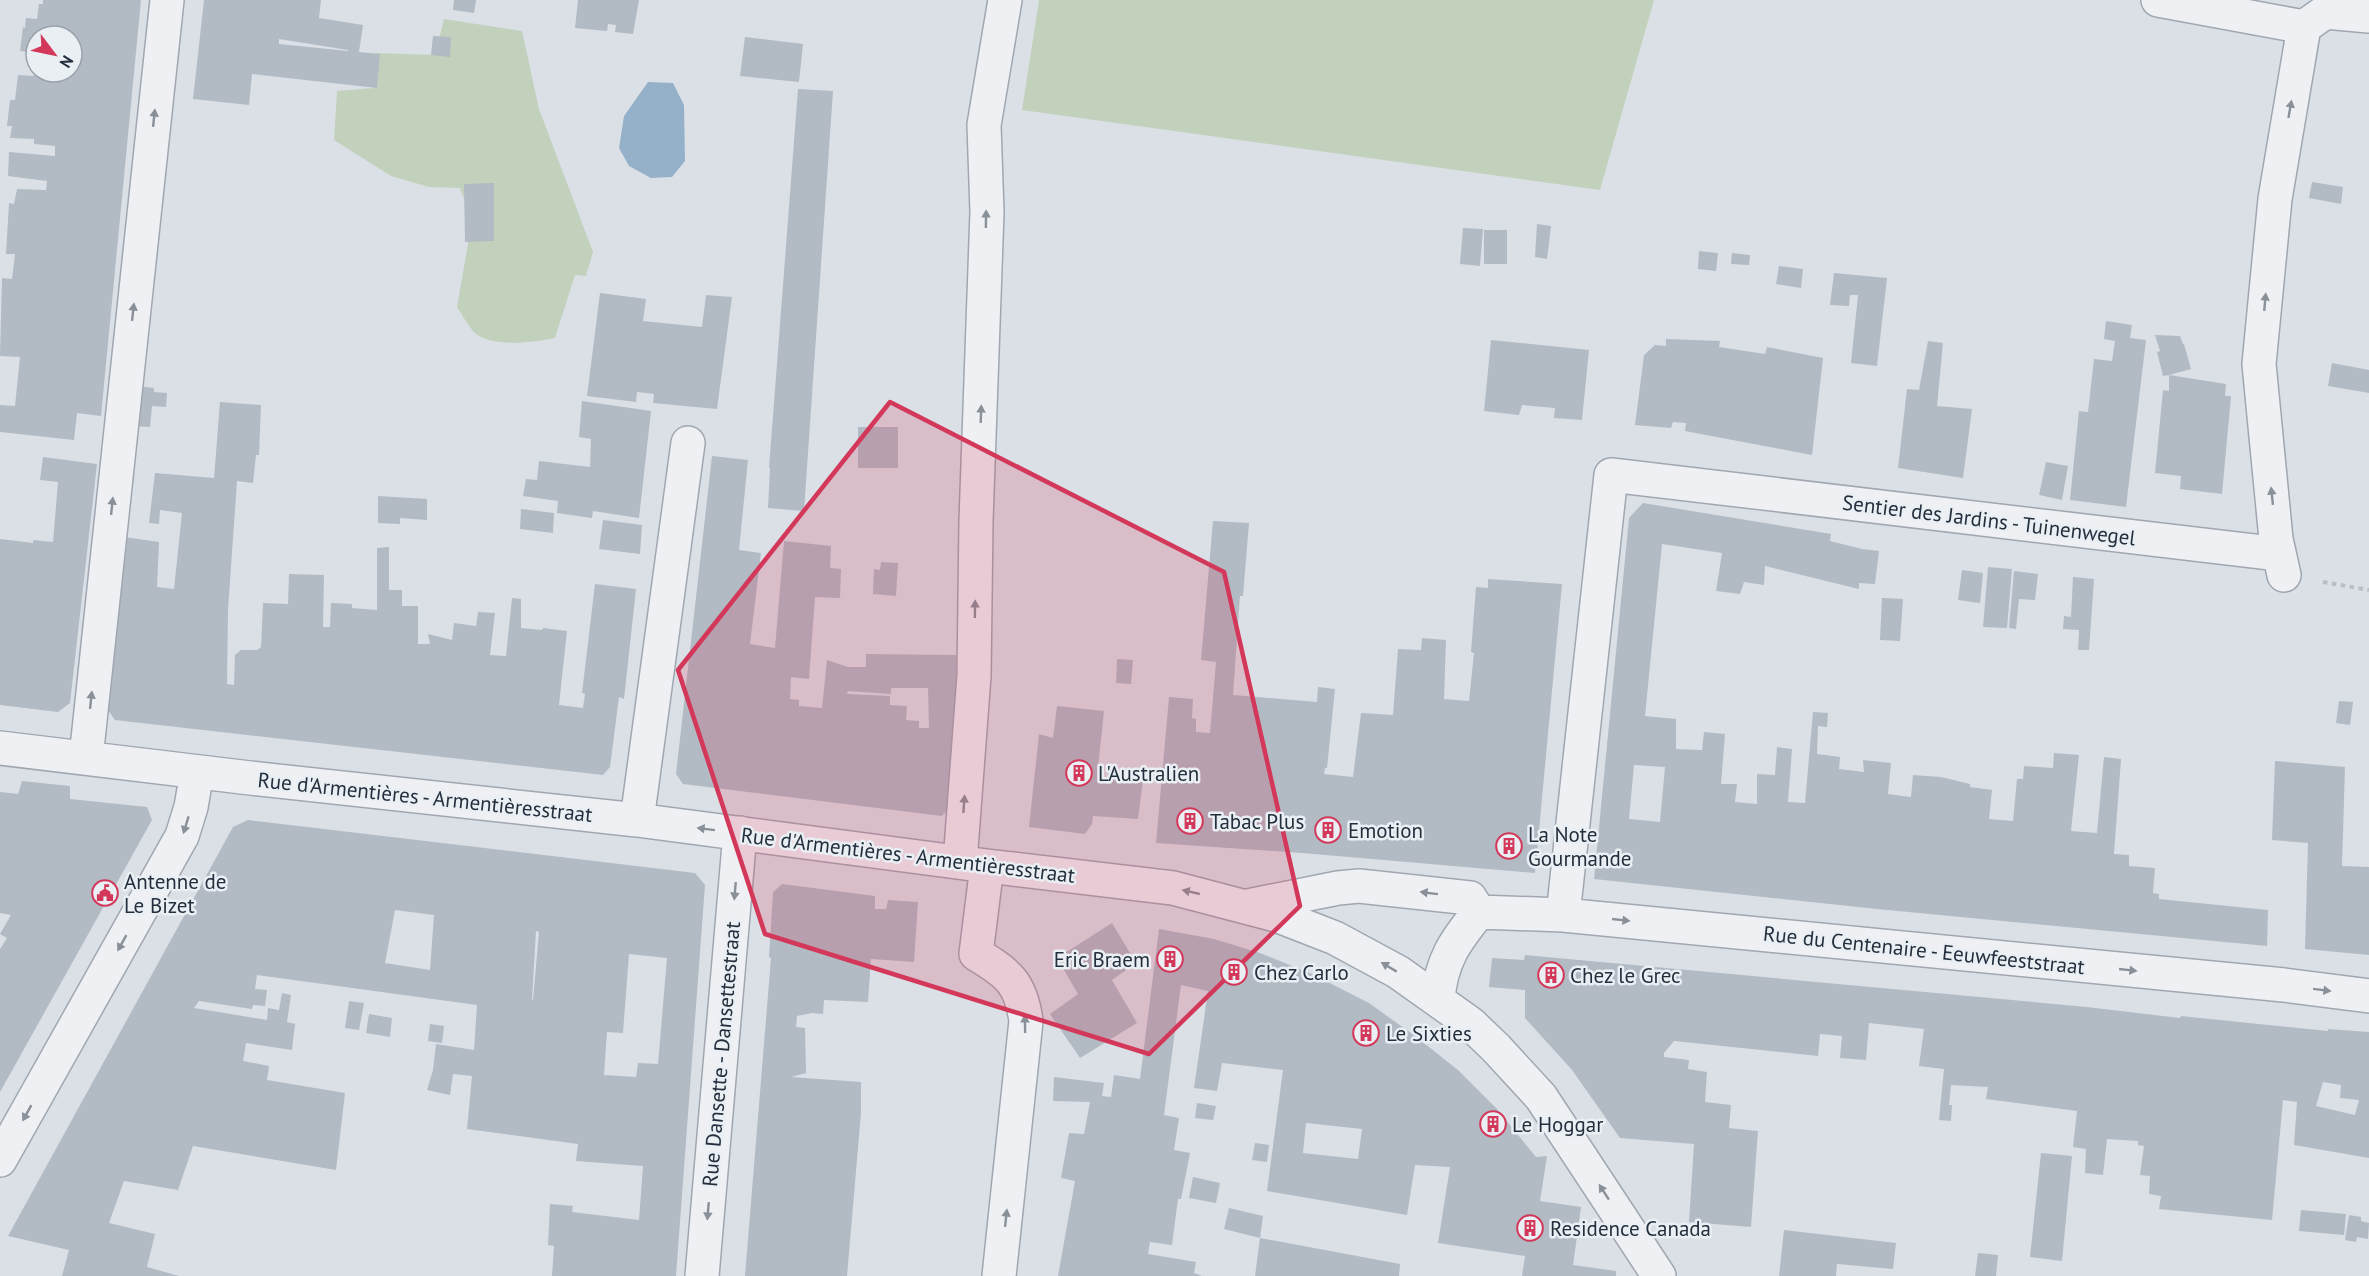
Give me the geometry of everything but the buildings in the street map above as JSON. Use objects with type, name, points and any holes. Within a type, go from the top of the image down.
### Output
[{"type":"street","points":[[86,758],[167,0]]},
{"type":"street","points":[[999,1276],[1026,1021],[1024,1002],[1014,983],[999,968],[976,954],[974,676],[976,521],[987,212],[984,124],[1005,0]]},
{"type":"street","points":[[2158,0],[2304,27]]},
{"type":"street","points":[[2282,564],[2259,364],[2275,199],[2304,27],[2325,12],[2369,16]]},
{"type":"street","points":[[637,820],[688,443]]},
{"type":"street","name":"Sentier des Jardins - Tuinenwegel","points":[[1563,915],[1611,475],[2282,564]]},
{"type":"street","name":"Rue d'Armentières - Armentièresstraat","points":[[0,748],[740,833],[1173,888],[1248,906],[1304,925],[1362,951],[1438,999],[1471,1024],[1541,1097],[1659,1276]]},
{"type":"street","points":[[0,1160],[182,836],[191,807],[197,772]]},
{"type":"street","name":"Rue Dansette - Dansettestraat","points":[[702,1276],[740,833]]},
{"type":"street","points":[[1248,906],[1359,886],[1470,898],[1479,912],[1446,959],[1438,999]]},
{"type":"street","name":"Rue du Centenaire - Eeuwfeeststraat","points":[[1479,912],[1563,915],[2284,985],[2369,996]]},
{"type":"path","points":[[2282,564],[2369,590]]},
{"type":"highlighted area","points":[[890,402],[1224,572],[1300,906],[1149,1054],[765,934],[678,670]]},
{"type":"green space","points":[[1039,0],[1654,0],[1600,190],[1022,110]]},
{"type":"green space","points":[[444,19],[522,31],[539,109],[593,252],[586,276],[575,275],[555,338],[504,342],[476,334],[457,307],[472,221],[460,188],[429,187],[391,176],[334,140],[337,91],[374,88],[375,53],[435,55]]},
{"type":"water","points":[[648,82],[673,83],[684,105],[685,161],[672,177],[651,178],[629,166],[619,148],[624,116]]},
{"type":"place","name":"L'Australien","points":[[1079,773]]},
{"type":"place","name":"Tabac Plus","points":[[1190,821]]},
{"type":"place","name":"Emotion","points":[[1328,830]]},
{"type":"place","name":"La Note Gourmande","points":[[1509,846]]},
{"type":"place","name":"Antenne de Le Bizet","points":[[105,893]]},
{"type":"place","name":"Eric Braem","points":[[1170,959]]},
{"type":"place","name":"Chez Carlo","points":[[1234,972]]},
{"type":"place","name":"Chez le Grec","points":[[1551,975]]},
{"type":"place","name":"Le Sixties","points":[[1366,1033]]},
{"type":"place","name":"Le Hoggar","points":[[1493,1124]]},
{"type":"place","name":"Residence Canada","points":[[1530,1228]]}]
